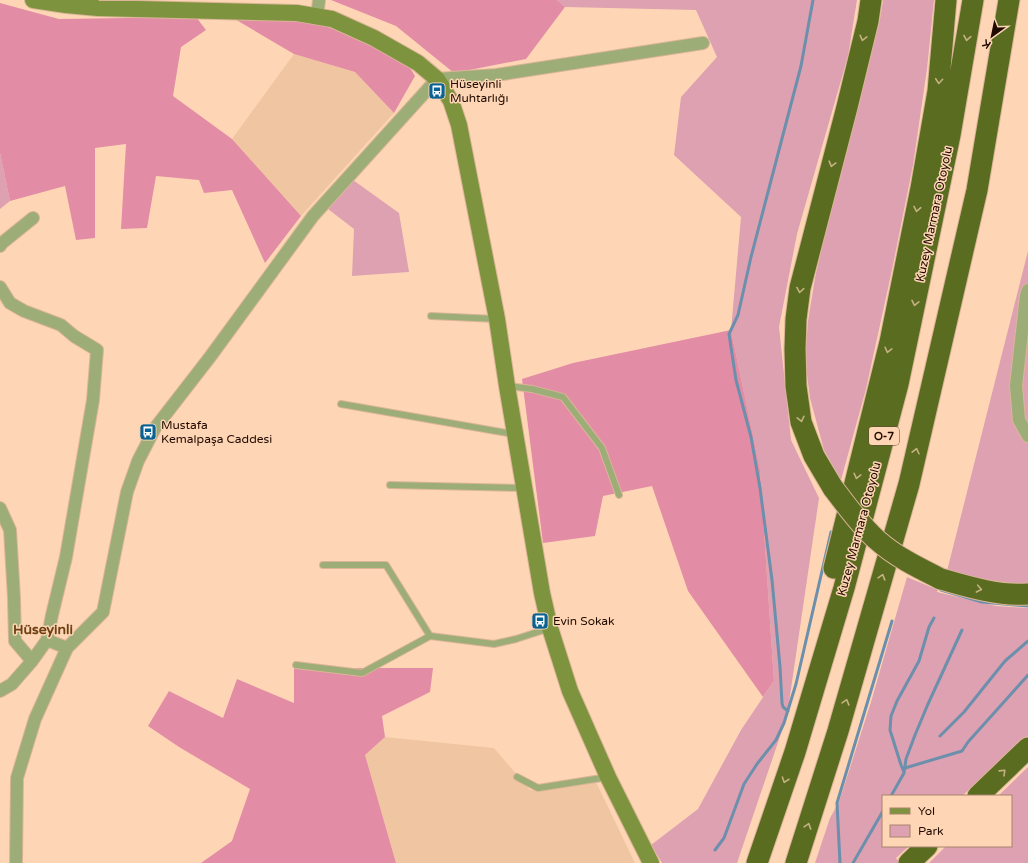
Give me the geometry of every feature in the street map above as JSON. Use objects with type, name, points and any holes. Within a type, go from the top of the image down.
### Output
[{"type":"highway","points":[[871,0],[868,21],[847,107],[800,288],[796,319],[795,349],[796,386],[801,422],[814,456],[833,488],[853,515],[877,540],[899,557],[941,579],[977,589],[1015,595],[1028,594]]},
{"type":"highway","points":[[795,752],[829,587],[890,342],[922,188],[938,91],[946,0]]},
{"type":"highway","name":"Kuzey Marmara Otoyolu","points":[[757,863],[795,752],[844,588],[898,384],[950,135],[973,0]]},
{"type":"highway","points":[[796,863],[838,731],[909,484],[977,190],[1009,0]]},
{"type":"highway","points":[[979,795],[1028,748]]},
{"type":"highway","points":[[909,863],[926,847]]},
{"type":"main road","points":[[33,0],[98,8],[297,13],[332,19],[374,38],[418,63],[438,79],[451,101],[459,125],[497,319],[542,593],[550,628],[570,691],[608,777],[651,863]]},
{"type":"street","points":[[318,17],[319,0]]},
{"type":"street","points":[[16,863],[17,778],[35,719],[67,648],[103,612],[127,492],[138,461],[155,428],[210,357],[313,216],[438,79],[496,75],[703,42]]},
{"type":"street","points":[[0,246],[33,218]]},
{"type":"street","points":[[0,287],[10,303],[24,312],[61,325],[74,336],[97,350],[93,400],[68,549],[47,640],[32,661],[12,684],[0,691]]},
{"type":"street","points":[[1028,290],[1021,335],[1016,386],[1020,420],[1028,436]]},
{"type":"street","points":[[0,508],[10,530],[15,641],[32,661]]},
{"type":"street","points":[[47,640],[67,648]]},
{"type":"lane","points":[[431,316],[497,319]]},
{"type":"lane","points":[[507,386],[532,389],[563,397],[602,448],[619,495]]},
{"type":"lane","points":[[341,404],[515,434]]},
{"type":"lane","points":[[390,485],[524,488]]},
{"type":"lane","points":[[323,565],[386,565],[430,636]]},
{"type":"lane","points":[[296,664],[362,673],[430,636],[494,644],[550,628]]},
{"type":"lane","points":[[517,777],[538,788],[608,777]]},
{"type":"shaded area","points":[[331,0],[557,0],[565,7],[526,59],[454,73],[396,26]]},
{"type":"shaded area","points":[[0,3],[59,19],[196,17],[206,30],[181,47],[173,96],[232,139],[301,216],[265,263],[232,190],[204,193],[199,180],[156,176],[147,228],[121,229],[126,144],[95,148],[95,238],[76,240],[65,186],[10,201],[0,153]]},
{"type":"shaded area","points":[[233,18],[309,20],[401,53],[415,76],[394,113],[355,72],[294,54]]},
{"type":"shaded area","points":[[294,54],[355,72],[394,113],[301,216],[232,139]]},
{"type":"shaded area","points":[[731,330],[760,470],[774,681],[763,697],[688,591],[652,486],[603,496],[595,536],[543,543],[522,379],[573,363]]},
{"type":"shaded area","points":[[294,668],[433,668],[430,692],[382,716],[385,737],[365,755],[396,863],[201,863],[232,841],[250,789],[179,747],[148,726],[169,691],[223,718],[237,679],[294,703]]},
{"type":"shaded area","points":[[385,737],[494,748],[530,790],[596,782],[635,863],[396,863],[365,755]]},
{"type":"green space","points":[[557,0],[857,0],[848,56],[797,234],[779,327],[791,440],[819,498],[787,716],[737,863],[662,863],[651,845],[698,809],[741,730],[774,681],[760,471],[731,330],[741,217],[674,155],[681,97],[717,57],[696,10],[565,7]]},
{"type":"green space","points":[[883,0],[934,0],[927,69],[913,165],[866,389],[841,480],[824,450],[810,398],[805,359],[808,321],[815,278],[825,233],[880,19]]},
{"type":"green space","points":[[0,153],[10,201],[0,209]]},
{"type":"green space","points":[[353,180],[399,213],[409,272],[352,276],[354,229],[328,209]]},
{"type":"green space","points":[[1028,251],[1028,584],[998,584],[947,571]]},
{"type":"green space","points":[[907,577],[938,590],[937,592],[996,606],[1028,608],[1028,736],[963,795],[882,795],[882,847],[908,847],[896,858],[899,862],[898,863],[815,863],[830,818],[839,802],[871,702]]},
{"type":"green space","points":[[1028,767],[1028,863],[929,863],[945,847],[1012,847],[1012,795],[999,795]]},
{"type":"waterway","points":[[788,711],[783,707],[782,703],[772,580],[760,488],[751,437],[736,380],[729,334],[738,315],[751,257],[801,66],[813,0]]},
{"type":"waterway","points":[[715,850],[724,838],[744,784],[757,764],[776,740],[784,723],[796,684],[831,532]]},
{"type":"waterway","points":[[941,590],[982,602],[1028,606]]},
{"type":"waterway","points":[[904,772],[890,730],[891,716],[897,701],[919,661],[929,627],[934,618]]},
{"type":"waterway","points":[[840,863],[837,803],[892,621]]},
{"type":"waterway","points":[[892,795],[904,773],[906,759],[915,735],[962,630]]},
{"type":"waterway","points":[[940,736],[964,712],[1005,661],[1028,641]]},
{"type":"waterway","points":[[905,768],[962,751],[968,742],[1028,675]]},
{"type":"waterway","points":[[853,863],[882,813]]},
{"type":"place","name":"Hüseyinli Muhtarlığı","points":[[437,91]]},
{"type":"place","name":"Mustafa Kemalpaşa Caddesi","points":[[148,432]]},
{"type":"place","name":"Evin Sokak","points":[[540,621]]},
{"type":"district","name":"Hüseyinli","points":[[43,629]]}]
